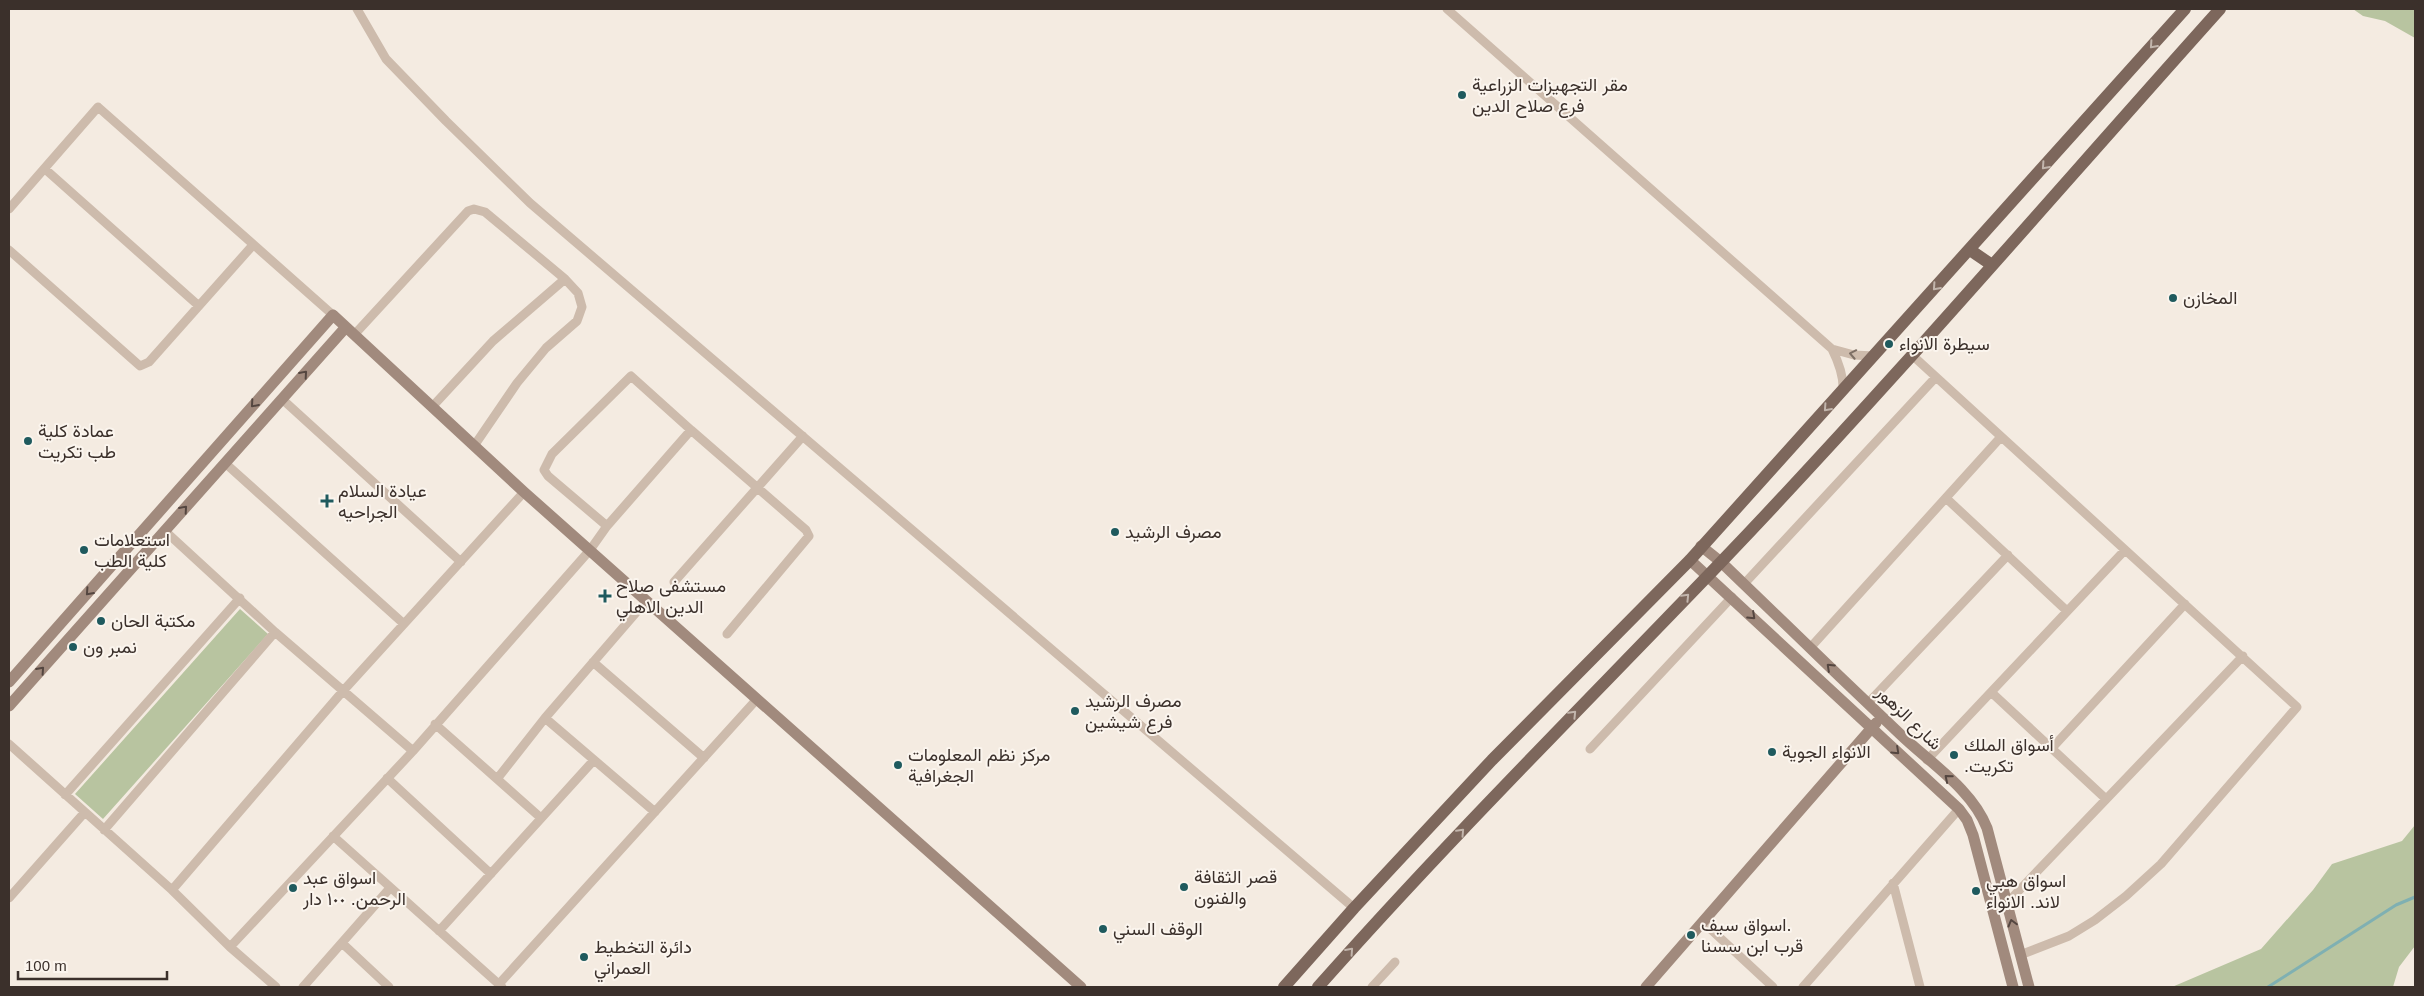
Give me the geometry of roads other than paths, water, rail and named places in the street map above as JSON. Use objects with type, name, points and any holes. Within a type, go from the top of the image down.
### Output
[{"type":"main road","points":[[1284,987],[1354,908],[1492,760],[1690,560],[2185,9]]},
{"type":"main road","points":[[1318,987],[1505,784],[1721,562],[1912,355],[2220,9]]},
{"type":"main road","points":[[1970,250],[1992,265]]},
{"type":"street","points":[[357,9],[386,59],[530,203],[1354,908]]},
{"type":"street","points":[[1447,9],[1832,349],[1854,355],[1874,356]]},
{"type":"street","points":[[9,209],[98,108],[333,315],[524,492],[1081,987]]},
{"type":"street","points":[[45,168],[199,306]]},
{"type":"street","points":[[9,706],[282,399],[468,211],[474,209],[485,212],[565,278],[578,293],[582,307],[577,321],[546,348],[517,383],[474,446]]},
{"type":"street","points":[[9,250],[140,366],[149,362],[253,245]]},
{"type":"street","points":[[432,407],[492,341],[565,278]]},
{"type":"street","points":[[9,682],[333,315]]},
{"type":"street","points":[[1832,349],[1844,382],[1843,391]]},
{"type":"street","points":[[1912,355],[2000,438],[2243,656],[2297,707],[2161,864],[2126,896],[2095,920],[2069,936],[2020,955]]},
{"type":"street","points":[[607,526],[548,476],[544,470],[552,454],[631,376],[806,530],[809,536],[727,634]]},
{"type":"street","points":[[1744,584],[1936,377]]},
{"type":"street","points":[[282,399],[461,562]]},
{"type":"street","points":[[230,947],[413,751],[590,550],[607,526],[691,430]]},
{"type":"street","points":[[674,582],[756,486],[802,436]]},
{"type":"street","points":[[1810,648],[1947,499],[2000,438]]},
{"type":"street","points":[[225,463],[404,624]]},
{"type":"street","points":[[172,890],[344,691],[524,492]]},
{"type":"street","points":[[1947,499],[2067,611]]},
{"type":"street","points":[[165,531],[275,632],[413,751]]},
{"type":"street","name":"شارع الزهور","points":[[1701,546],[1721,562],[1927,760],[1972,800],[1981,813],[2029,987]]},
{"type":"street","points":[[1927,760],[2124,550]]},
{"type":"street","points":[[1868,703],[2008,555]]},
{"type":"street","name":"شارع الزهور","points":[[1690,560],[1959,809],[1967,820],[1973,835],[2013,987]]},
{"type":"street","points":[[65,795],[240,598]]},
{"type":"street","points":[[1590,749],[1732,598]]},
{"type":"street","points":[[496,779],[544,718],[646,601]]},
{"type":"street","points":[[2052,748],[2184,604]]},
{"type":"street","points":[[64,620],[76,631]]},
{"type":"street","points":[[104,830],[275,632]]},
{"type":"street","points":[[2007,903],[2243,656]]},
{"type":"street","points":[[593,662],[704,758]]},
{"type":"street","points":[[1991,692],[2106,799]]},
{"type":"street","points":[[333,836],[500,986],[757,700]]},
{"type":"street","points":[[1652,985],[1881,716]]},
{"type":"street","points":[[544,718],[655,812]]},
{"type":"street","points":[[435,724],[541,818]]},
{"type":"street","points":[[9,744],[172,890],[230,947],[276,987]]},
{"type":"street","points":[[438,931],[594,760]]},
{"type":"street","points":[[387,778],[491,874]]},
{"type":"street","points":[[1803,987],[1959,809]]},
{"type":"street","points":[[9,898],[84,812]]},
{"type":"street","points":[[1893,883],[1920,987]]},
{"type":"street","points":[[303,987],[390,888]]},
{"type":"street","points":[[1704,924],[1773,987]]},
{"type":"street","points":[[342,944],[389,987]]},
{"type":"street","points":[[1372,987],[1395,962]]},
{"type":"waterway","points":[[2268,987],[2396,905],[2415,897]]},
{"type":"place","name":"مقر التجهيزات الزراعية فرع صلاح الدين","points":[[1462,95]]},
{"type":"place","name":"المخازن","points":[[2173,298]]},
{"type":"place","name":"سيطرة الانواء","points":[[1889,344]]},
{"type":"place","name":"عمادة كلية طب تكريت","points":[[28,441]]},
{"type":"place","name":"عيادة السلام الجراحيه","points":[[327,501]]},
{"type":"place","name":"مصرف الرشيد","points":[[1115,532]]},
{"type":"place","name":"استعلامات كلية الطب","points":[[84,550]]},
{"type":"place","name":"مستشفى صلاح الدين الاهلي","points":[[605,596]]},
{"type":"place","name":"مكتبة الحان","points":[[101,621]]},
{"type":"place","name":"نمبر ون","points":[[73,647]]},
{"type":"place","name":"مصرف الرشيد فرع شيشين","points":[[1075,711]]},
{"type":"place","name":"الانواء الجوية","points":[[1772,752]]},
{"type":"place","name":"أسواق الملك .تكريت","points":[[1954,755]]},
{"type":"place","name":"مركز نظم المعلومات الجغرافية","points":[[898,765]]},
{"type":"place","name":"قصر الثقافة والفنون","points":[[1184,887]]},
{"type":"place","name":"اسواق عبد الرحمن. ١٠٠ دار","points":[[293,888]]},
{"type":"place","name":"اسواق هبي لاند. الانواء","points":[[1976,891]]},
{"type":"place","name":"الوقف السني","points":[[1103,929]]},
{"type":"place","name":"اسواق سيف. قرب ابن سسنا","points":[[1691,935]]},
{"type":"place","name":"دائرة التخطيط العمراني","points":[[584,957]]}]
